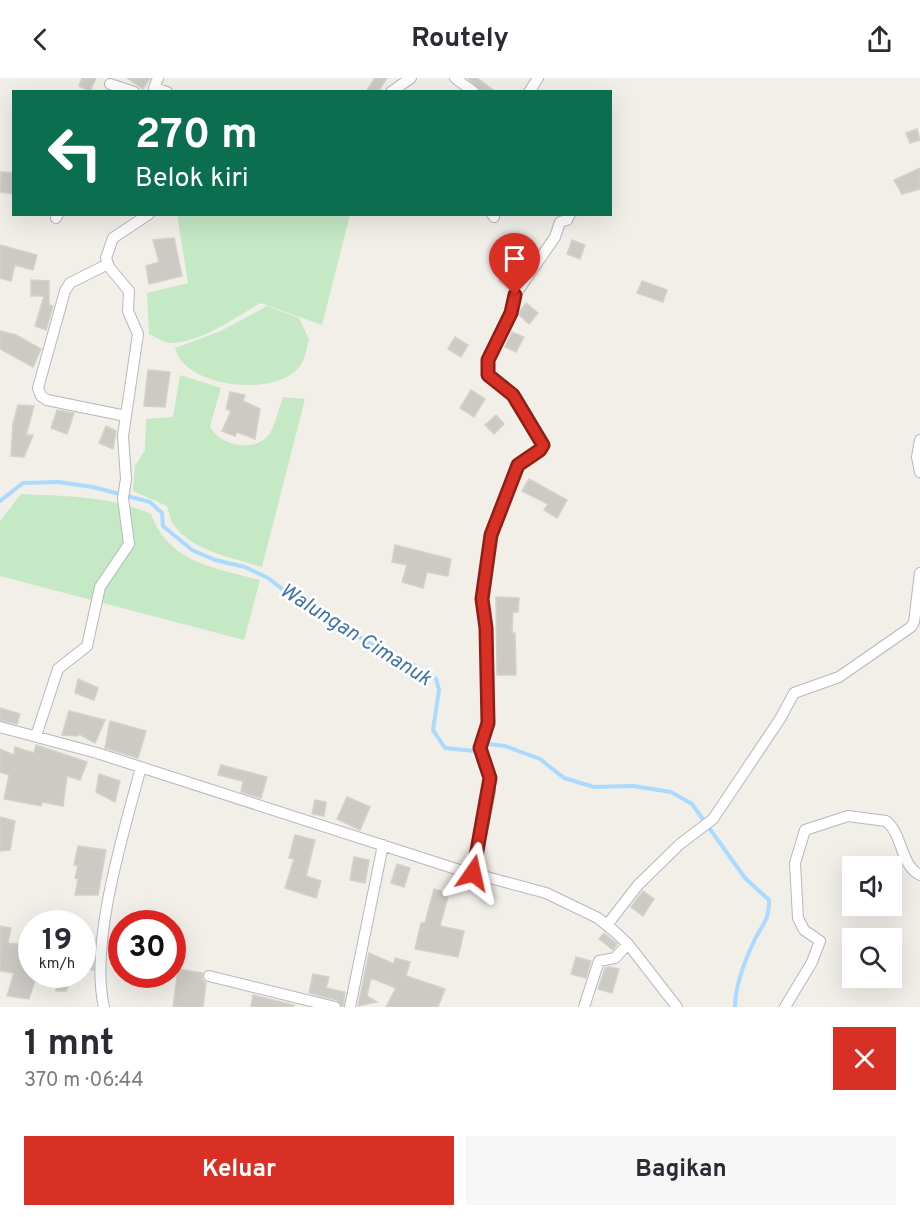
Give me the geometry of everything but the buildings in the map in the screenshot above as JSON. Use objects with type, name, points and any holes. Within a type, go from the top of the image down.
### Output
[{"type":"street","points":[[394,90],[411,78]]},
{"type":"street","points":[[455,78],[471,90]]},
{"type":"street","points":[[108,84],[128,90]]},
{"type":"street","points":[[36,736],[58,669],[87,646],[100,587],[128,548],[129,539],[123,498],[126,479],[123,436],[138,334],[128,311],[129,291],[108,264],[107,250],[111,241],[146,216]]},
{"type":"street","points":[[473,873],[490,778],[480,748],[488,723],[486,628],[482,599],[491,535],[518,465],[540,450],[543,445],[513,395],[488,370],[488,360],[511,313],[515,295],[555,237],[560,222],[569,216]]},
{"type":"street","points":[[108,264],[70,283],[65,291],[38,388],[41,396],[47,400],[126,416]]},
{"type":"street","points":[[920,440],[917,457],[920,472]]},
{"type":"street","points":[[607,925],[639,885],[680,844],[712,819],[780,719],[794,693],[839,677],[907,630],[917,620],[920,573]]},
{"type":"street","points":[[0,727],[141,767],[383,845],[546,893],[607,925],[628,944],[677,1007]]},
{"type":"street","points":[[105,1007],[100,986],[100,969],[111,892],[141,767]]},
{"type":"street","points":[[784,1007],[812,962],[820,941],[800,926],[797,906],[795,863],[805,831],[848,816],[886,820],[895,831],[911,870],[920,875]]},
{"type":"street","points":[[350,1007],[383,845]]},
{"type":"street","points":[[584,1007],[599,961],[615,958],[628,944]]},
{"type":"street","points":[[209,976],[335,1007]]},
{"type":"green space","points":[[177,216],[350,216],[322,325],[261,303],[206,334],[183,342],[171,343],[149,334],[147,293],[188,283]]},
{"type":"green space","points":[[267,306],[299,318],[309,339],[302,363],[289,376],[253,385],[233,384],[213,380],[195,372],[182,362],[175,348],[221,331]]},
{"type":"green space","points":[[180,375],[221,388],[210,426],[221,438],[238,445],[256,444],[264,440],[276,420],[283,397],[305,399],[262,567],[226,557],[191,541],[173,524],[167,506],[133,491],[135,466],[145,450],[146,419],[173,417]]},
{"type":"green space","points":[[21,494],[88,498],[135,508],[151,514],[169,543],[195,561],[260,580],[244,640],[0,576],[0,521]]},
{"type":"waterway","name":"Walungan Cimanuk","points":[[0,501],[23,483],[58,482],[93,487],[150,502],[162,513],[163,526],[192,550],[215,560],[245,567],[268,578],[299,602],[333,619],[365,641],[412,664],[436,679],[439,690],[433,730],[445,748],[474,751],[488,744],[505,746],[540,759],[564,778],[594,787],[633,786],[671,792],[692,804],[745,878],[769,900],[767,917],[741,972],[735,1007]]},
{"type":"route","points":[[473,873],[490,792],[490,778],[480,748],[488,723],[486,628],[482,599],[491,535],[518,465],[540,450],[543,445],[513,395],[505,387],[490,379],[488,375],[487,361],[511,313],[515,295]]}]
